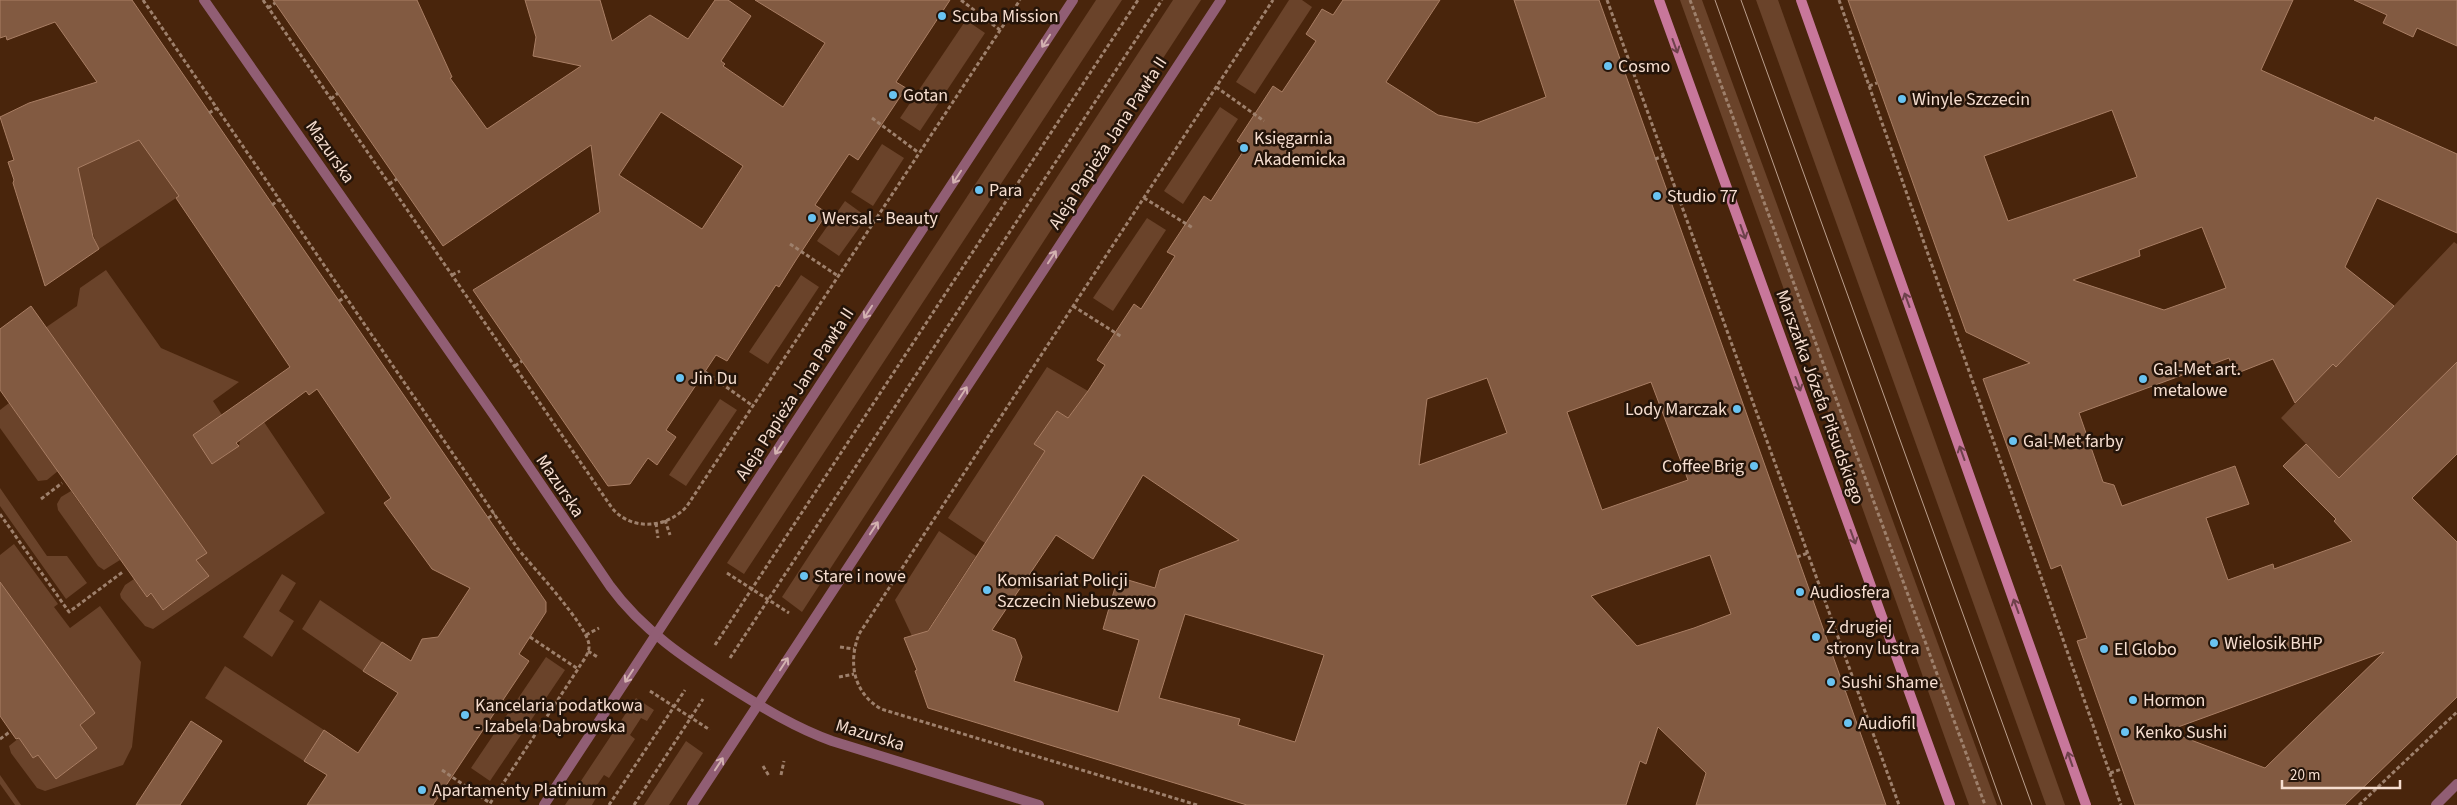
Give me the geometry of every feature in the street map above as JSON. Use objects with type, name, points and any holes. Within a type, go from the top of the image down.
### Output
[{"type":"main road","name":"Marszałka Józefa Piłsudskiego","points":[[1659,0],[1950,805]]},
{"type":"main road","points":[[1801,0],[2086,805]]},
{"type":"street","name":"Mazurska","points":[[204,0],[623,604],[671,648],[790,724],[818,736],[1039,805]]},
{"type":"street","name":"Aleja Papieża Jana Pawła II","points":[[544,805],[1073,0]]},
{"type":"street","name":"Aleja Papieża Jana Pawła II","points":[[692,805],[1221,0]]},
{"type":"street","points":[[2436,805],[2457,784]]},
{"type":"path","points":[[144,0],[518,549],[586,635],[589,642],[588,651],[578,668],[490,804],[442,770]]},
{"type":"path","points":[[263,0],[617,514],[629,522],[643,524],[666,520],[687,506],[1020,0]]},
{"type":"path","points":[[960,0],[1000,30]]},
{"type":"path","points":[[714,645],[1138,0]]},
{"type":"path","points":[[732,656],[1162,0]]},
{"type":"path","points":[[1197,805],[881,709],[864,695],[854,674],[854,649],[865,626],[1273,0]]},
{"type":"path","points":[[1607,0],[1899,805]]},
{"type":"path","points":[[1690,0],[1984,805]]},
{"type":"path","points":[[1839,0],[2121,805]]},
{"type":"path","points":[[268,8],[275,3]]},
{"type":"path","points":[[1869,86],[1877,83]]},
{"type":"path","points":[[1216,87],[1264,121]]},
{"type":"path","points":[[331,99],[338,93]]},
{"type":"path","points":[[209,113],[218,108]]},
{"type":"path","points":[[872,118],[919,153]]},
{"type":"path","points":[[1655,160],[1664,156]]},
{"type":"path","points":[[389,184],[397,179]]},
{"type":"path","points":[[1144,198],[1193,228]]},
{"type":"path","points":[[272,205],[280,200]]},
{"type":"path","points":[[790,244],[838,276]]},
{"type":"path","points":[[452,275],[460,271]]},
{"type":"path","points":[[339,301],[347,296]]},
{"type":"path","points":[[1073,306],[1122,337]]},
{"type":"path","points":[[515,366],[522,362]]},
{"type":"path","points":[[705,372],[753,406]]},
{"type":"path","points":[[41,498],[62,483]]},
{"type":"path","points":[[0,514],[70,612],[124,571]]},
{"type":"path","points":[[488,518],[495,514]]},
{"type":"path","points":[[666,520],[670,535]]},
{"type":"path","points":[[656,523],[658,538]]},
{"type":"path","points":[[1797,557],[1808,553]]},
{"type":"path","points":[[720,568],[794,617]]},
{"type":"path","points":[[586,635],[599,628]]},
{"type":"path","points":[[530,637],[578,668]]},
{"type":"path","points":[[840,647],[854,649]]},
{"type":"path","points":[[588,651],[599,658]]},
{"type":"path","points":[[839,678],[854,674]]},
{"type":"path","points":[[1844,690],[1856,686]]},
{"type":"path","points":[[644,687],[716,735]]},
{"type":"path","points":[[609,805],[685,690]]},
{"type":"path","points":[[634,805],[702,701]]},
{"type":"path","points":[[2359,805],[2457,712]]},
{"type":"path","points":[[0,739],[11,731]]},
{"type":"path","points":[[781,775],[784,761]]},
{"type":"path","points":[[763,766],[768,776]]},
{"type":"path","points":[[2110,773],[2122,769]]},
{"type":"shaded area","points":[[1096,0],[1122,0],[744,574],[727,563]]},
{"type":"shaded area","points":[[1173,0],[1201,0],[802,612],[782,597]]},
{"type":"shaded area","points":[[1289,0],[1302,0],[1312,7],[1255,94],[1236,82]]},
{"type":"shaded area","points":[[1680,0],[1702,0],[1997,805],[1969,805]]},
{"type":"shaded area","points":[[1756,0],[1778,0],[2065,805],[2046,805]]},
{"type":"shaded area","points":[[966,20],[985,33],[920,131],[900,118]]},
{"type":"shaded area","points":[[1220,107],[1238,119],[1183,204],[1164,191]]},
{"type":"shaded area","points":[[135,132],[179,196],[99,249],[76,172],[79,166],[122,148],[125,133]]},
{"type":"shaded area","points":[[882,144],[904,158],[873,206],[851,192]]},
{"type":"shaded area","points":[[845,201],[867,217],[839,256],[817,241]]},
{"type":"shaded area","points":[[1147,218],[1166,230],[1113,311],[1093,298]]},
{"type":"shaded area","points":[[2454,242],[2457,244],[2457,363],[2339,478],[2281,418],[2333,364],[2336,367]]},
{"type":"shaded area","points":[[106,270],[161,348],[239,382],[213,401],[222,415],[212,464],[239,446],[240,440],[264,422],[325,513],[153,629],[145,626],[121,598],[120,594],[125,585],[134,579],[146,596],[151,593],[163,610],[208,577],[196,560],[206,552],[45,328],[77,306],[80,288]]},
{"type":"shaded area","points":[[801,275],[819,287],[768,364],[749,352]]},
{"type":"shaded area","points":[[1047,367],[1088,391],[1068,418],[1057,411],[1035,444],[1045,451],[985,543],[948,518]]},
{"type":"shaded area","points":[[720,399],[737,410],[686,486],[669,475]]},
{"type":"shaded area","points":[[9,403],[58,471],[47,480],[38,481],[0,428],[0,410]]},
{"type":"shaded area","points":[[0,488],[47,556],[67,556],[87,583],[66,599],[0,506]]},
{"type":"shaded area","points":[[71,491],[120,560],[104,570],[98,566],[58,510],[57,504],[61,497]]},
{"type":"shaded area","points":[[939,531],[976,556],[926,633],[912,636],[895,600]]},
{"type":"shaded area","points":[[14,544],[58,604],[54,607],[70,628],[100,606],[141,662],[132,747],[123,765],[45,791],[37,788],[11,753],[9,746],[19,738],[33,758],[38,755],[56,779],[97,748],[80,725],[95,713],[55,658],[24,645],[38,634],[0,582],[0,555]]},
{"type":"shaded area","points":[[282,574],[296,583],[279,611],[294,621],[272,657],[243,637]]},
{"type":"shaded area","points":[[320,600],[382,642],[363,671],[302,629]]},
{"type":"shaded area","points":[[546,657],[565,670],[490,781],[471,768]]},
{"type":"shaded area","points":[[225,666],[324,730],[304,761],[205,698]]},
{"type":"shaded area","points":[[636,698],[654,710],[647,721],[641,718],[630,735],[635,739],[609,778],[604,775],[593,791],[597,796],[592,805],[565,805]]},
{"type":"shaded area","points":[[686,741],[703,753],[669,805],[644,805]]},
{"type":"shaded area","points":[[0,775],[21,805],[15,805],[0,784]]},
{"type":"building","points":[[0,0],[132,0],[546,602],[546,612],[519,654],[529,661],[433,805],[307,805],[327,775],[304,761],[324,730],[358,753],[398,693],[363,671],[382,642],[411,661],[422,639],[438,637],[470,588],[432,569],[384,503],[391,498],[317,389],[309,395],[306,391],[236,443],[239,446],[212,464],[193,435],[290,367],[176,198],[179,196],[139,140],[78,168],[93,237],[99,249],[45,286],[13,183],[14,180],[8,162],[14,160],[0,117],[29,103],[97,82],[55,22],[7,40],[6,36],[0,38]]},
{"type":"building","points":[[273,0],[417,0],[452,77],[450,78],[487,129],[581,66],[533,56],[536,37],[525,0],[600,0],[612,41],[650,15],[688,39],[715,0],[728,0],[751,16],[721,61],[725,64],[723,66],[783,107],[825,43],[755,0],[950,0],[896,82],[906,88],[858,160],[849,154],[815,205],[827,213],[779,287],[776,285],[727,361],[716,355],[666,430],[676,437],[657,465],[648,458],[630,484],[608,486],[473,290],[600,212],[591,145],[443,246]],"holes":[[[661,112],[743,166],[702,229],[619,175]]]},
{"type":"building","points":[[1343,0],[1440,0],[1386,82],[1438,115],[1477,123],[1546,97],[1514,0],[1599,0],[1886,805],[1696,805],[1706,773],[1658,727],[1646,764],[1640,761],[1626,805],[1247,805],[928,708],[915,671],[917,670],[904,638],[928,631],[1045,451],[1034,444],[1057,411],[1068,418],[1088,391],[1105,365],[1097,360],[1134,304],[1141,309],[1175,256],[1167,252],[1204,196],[1211,201],[1246,147],[1237,141],[1273,86],[1282,92],[1316,41],[1306,34],[1322,9],[1333,15]],"holes":[[[1487,378],[1507,433],[1419,465],[1427,399]],[[1651,382],[1688,480],[1602,510],[1567,412]],[[1143,475],[1239,540],[1160,570],[1155,588],[1118,577],[1103,629],[1139,640],[1118,712],[1014,681],[1022,657],[1015,639],[992,630],[1056,535],[1093,559]],[[1710,555],[1731,614],[1637,646],[1591,596]],[[1185,614],[1324,655],[1295,742],[1238,725],[1240,719],[1159,698]]]},
{"type":"building","points":[[1848,0],[2293,0],[2261,70],[2374,121],[2375,117],[2457,154],[2457,233],[2377,198],[2345,267],[2394,306],[2336,367],[2333,364],[2295,403],[2273,359],[2235,374],[2229,358],[2079,413],[2103,482],[2114,485],[2122,506],[2235,466],[2249,504],[2206,518],[2228,580],[2273,564],[2274,569],[2352,541],[2334,521],[2336,519],[2283,466],[2306,444],[2339,478],[2457,362],[2457,454],[2412,498],[2457,542],[2457,697],[2345,805],[2135,805],[2077,641],[2087,638],[2061,565],[2051,569],[1983,379],[2030,363],[1966,332]],"holes":[[[2112,110],[2137,177],[2008,221],[1984,156]],[[2202,227],[2226,288],[2164,310],[2073,280],[2140,256],[2139,250]],[[2384,652],[2265,768],[2167,731]]]},
{"type":"building","points":[[2354,0],[2457,0],[2457,46],[2417,28],[2413,37],[2383,23],[2387,15]]},
{"type":"building","points":[[31,306],[207,553],[196,560],[209,576],[163,610],[151,593],[147,597],[0,390],[0,329]]},
{"type":"building","points":[[0,582],[95,713],[80,725],[97,748],[56,779],[38,755],[33,758],[19,738],[16,739],[0,716]]},
{"type":"building","points":[[191,721],[222,741],[192,787],[180,805],[136,805]]},
{"type":"tram line","points":[[1715,0],[2002,805]]},
{"type":"tram line","points":[[1741,0],[2032,805]]},
{"type":"place","name":"Scuba Mission","points":[[942,16]]},
{"type":"place","name":"Cosmo","points":[[1608,66]]},
{"type":"place","name":"Gotan","points":[[893,95]]},
{"type":"place","name":"Winyle Szczecin","points":[[1902,99]]},
{"type":"place","name":"Księgarnia Akademicka","points":[[1244,148]]},
{"type":"place","name":"Para","points":[[979,190]]},
{"type":"place","name":"Studio 77","points":[[1657,196]]},
{"type":"place","name":"Wersal - Beauty","points":[[812,218]]},
{"type":"place","name":"Jin Du","points":[[680,378]]},
{"type":"place","name":"Gal-Met art. metalowe","points":[[2143,379]]},
{"type":"place","name":"Lody Marczak","points":[[1737,409]]},
{"type":"place","name":"Gal-Met farby","points":[[2013,441]]},
{"type":"place","name":"Coffee Brig","points":[[1754,466]]},
{"type":"place","name":"Stare i nowe","points":[[804,576]]},
{"type":"place","name":"Komisariat Policji Szczecin Niebuszewo","points":[[987,590]]},
{"type":"place","name":"Audiosfera","points":[[1800,592]]},
{"type":"place","name":"Z drugiej strony lustra","points":[[1816,637]]},
{"type":"place","name":"Wielosik BHP","points":[[2214,643]]},
{"type":"place","name":"El Globo","points":[[2104,649]]},
{"type":"place","name":"Sushi Shame","points":[[1831,682]]},
{"type":"place","name":"Hormon","points":[[2133,700]]},
{"type":"place","name":"Kancelaria podatkowa - Izabela Dąbrowska","points":[[465,715]]},
{"type":"place","name":"Audiofil","points":[[1848,723]]},
{"type":"place","name":"Kenko Sushi","points":[[2125,732]]},
{"type":"place","name":"Apartamenty Platinium","points":[[422,790]]}]
